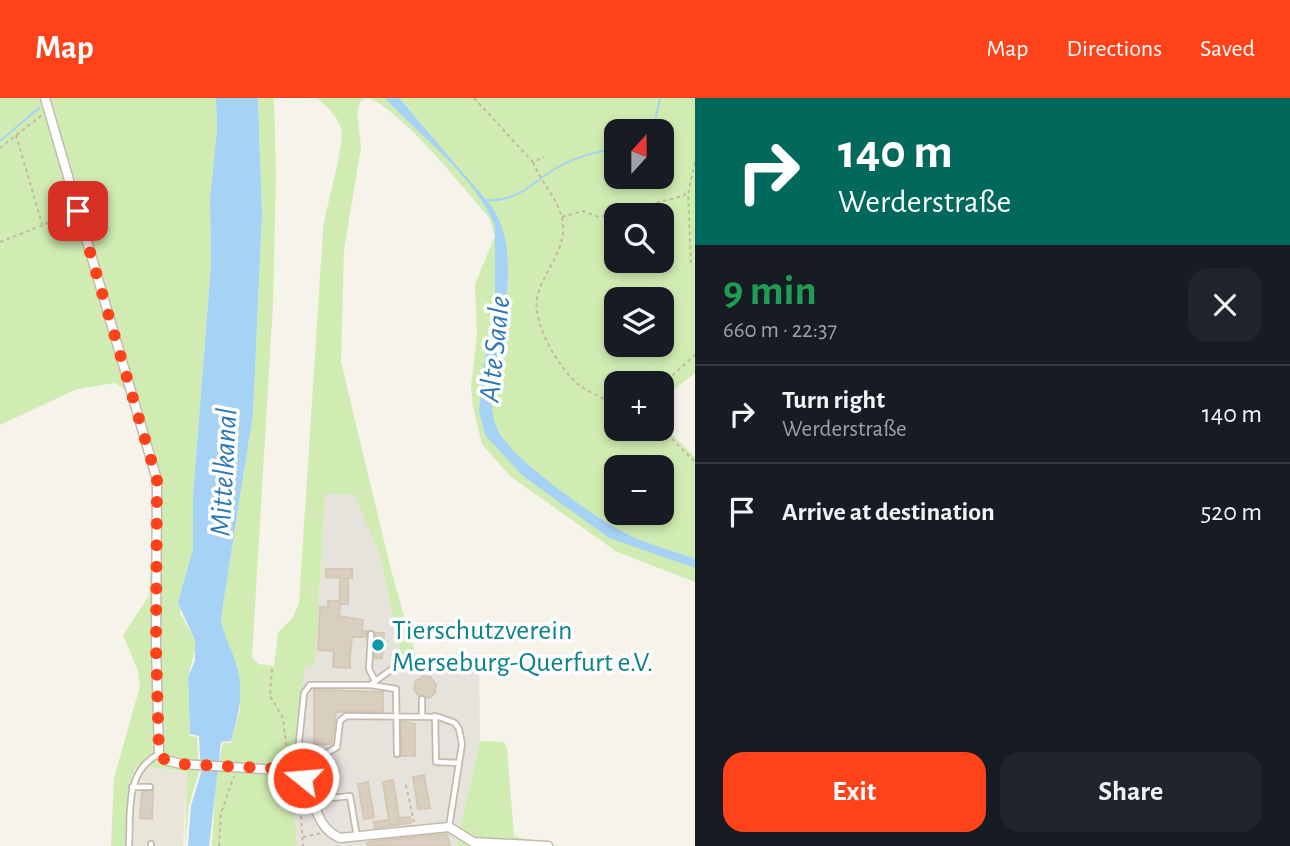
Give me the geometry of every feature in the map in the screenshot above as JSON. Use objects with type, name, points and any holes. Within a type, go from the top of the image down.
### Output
[{"type":"street","points":[[45,98],[157,480],[156,646],[159,754],[172,763],[196,766],[292,770],[312,800],[327,831],[340,842],[449,827],[473,842],[548,846]]},
{"type":"lane","points":[[371,634],[369,669],[372,683]]},
{"type":"lane","points":[[372,683],[410,656]]},
{"type":"lane","points":[[292,770],[306,689],[310,685],[372,683],[396,689],[397,754]]},
{"type":"lane","points":[[422,699],[422,716]]},
{"type":"lane","points":[[292,770],[337,747],[340,722],[346,716],[446,718],[459,729],[459,762],[449,827]]},
{"type":"lane","points":[[435,716],[436,762],[459,762]]},
{"type":"lane","points":[[129,846],[133,778],[143,765],[159,754]]},
{"type":"lane","points":[[132,788],[150,787]]},
{"type":"lane","points":[[312,800],[350,796],[357,838]]},
{"type":"path","points":[[474,98],[533,162],[542,185],[554,196],[563,225],[560,246],[537,300],[542,335],[576,383],[604,398]]},
{"type":"path","points":[[0,148],[48,110]]},
{"type":"path","points":[[16,135],[43,227]]},
{"type":"path","points":[[533,162],[544,157]]},
{"type":"path","points":[[695,162],[689,191],[691,263],[695,260]]},
{"type":"path","points":[[561,217],[583,211],[599,217],[683,196],[689,191]]},
{"type":"path","points":[[0,242],[78,211]]},
{"type":"path","points":[[674,374],[695,355]]},
{"type":"path","points":[[674,441],[695,462]]},
{"type":"path","points":[[272,669],[270,696],[286,730],[303,846]]},
{"type":"path","points":[[219,846],[221,813],[232,767]]},
{"type":"path","points":[[406,785],[415,831]]},
{"type":"path","points":[[302,837],[327,831]]},
{"type":"shaded area","points":[[325,494],[354,494],[380,555],[401,655],[415,654],[420,664],[479,663],[480,741],[456,846],[297,846],[292,775],[305,664],[315,664]]},
{"type":"shaded area","points":[[137,765],[187,772],[183,846],[126,846],[130,779]]},
{"type":"green space","points":[[0,98],[216,98],[217,130],[210,198],[211,265],[193,495],[193,549],[180,613],[195,640],[188,677],[190,736],[197,737],[199,772],[189,805],[185,846],[187,772],[137,765],[130,779],[126,846],[111,846],[114,778],[140,686],[138,671],[123,635],[149,596],[154,500],[153,485],[125,390],[115,383],[77,389],[0,425]]},
{"type":"green space","points":[[258,98],[274,98],[276,173],[273,304],[252,657],[258,664],[274,666],[278,633],[293,617],[299,603],[323,231],[342,136],[337,119],[317,98],[366,98],[361,101],[357,111],[361,147],[344,250],[341,362],[391,570],[415,654],[401,655],[380,555],[354,494],[325,494],[315,665],[305,665],[292,775],[297,846],[212,846],[216,774],[223,743],[231,743],[240,709],[221,618],[253,414],[262,214]]},
{"type":"green space","points":[[368,98],[695,98],[695,373],[674,390],[674,371],[604,371],[604,441],[674,441],[674,436],[695,457],[695,582],[617,552],[510,476],[482,444],[471,386],[477,336],[475,284],[495,236],[489,217],[398,118]]},
{"type":"green space","points":[[480,741],[504,742],[507,748],[514,836],[558,846],[456,846]]},
{"type":"water","name":"Mittelkanal","points":[[216,98],[258,98],[262,214],[253,414],[221,618],[237,668],[240,701],[231,741],[221,742],[209,846],[188,846],[191,806],[201,773],[199,736],[190,734],[188,677],[195,661],[195,640],[178,603],[193,549],[193,495],[211,265],[210,198],[217,130]]},
{"type":"water","points":[[385,98],[399,98],[492,207],[502,227],[507,250],[508,275],[491,398],[494,421],[500,434],[542,476],[604,520],[604,525],[611,525],[633,537],[695,559],[695,568],[609,538],[523,476],[485,435],[479,411],[483,369],[495,308],[495,226],[475,191],[446,158]]},
{"type":"building","points":[[326,569],[352,569],[352,578],[348,578],[348,604],[340,604],[339,616],[363,620],[362,631],[367,631],[366,637],[352,637],[350,656],[347,655],[350,657],[350,668],[333,667],[334,651],[318,650],[320,607],[328,607],[328,601],[340,601],[340,578],[326,577]]},
{"type":"building","name":"Tierschutzverein Merseburg-Querfurt e.V.","points":[[376,633],[384,633],[382,658],[374,658]]},
{"type":"building","points":[[423,676],[430,677],[436,685],[435,693],[429,698],[419,696],[414,690],[415,682]]},
{"type":"building","points":[[314,690],[383,692],[383,712],[336,712],[332,744],[314,744]]},
{"type":"building","points":[[401,721],[415,724],[415,756],[401,756]]},
{"type":"building","points":[[335,763],[338,782],[327,784],[323,765]]},
{"type":"building","points":[[424,775],[430,808],[418,809],[413,777]]},
{"type":"building","points":[[393,780],[399,818],[410,817],[411,823],[375,828],[374,822],[389,820],[383,782]]},
{"type":"building","points":[[368,782],[374,817],[364,819],[358,784]]},
{"type":"building","points":[[153,790],[152,819],[140,818],[142,792]]},
{"type":"building","points":[[447,834],[450,846],[368,846],[367,843],[383,840]]},
{"type":"waterway","name":"Alte Saale","points":[[656,119],[660,98]]},
{"type":"waterway","points":[[0,141],[39,108]]},
{"type":"waterway","name":"Alte Saale","points":[[486,200],[508,198],[525,190],[558,167],[604,151]]},
{"type":"place","name":"Tierschutzverein Merseburg-Querfurt e.V.","points":[[378,645]]},
{"type":"route","points":[[78,211],[157,480],[156,646],[159,754],[172,763],[288,769],[296,771],[303,778]]}]
